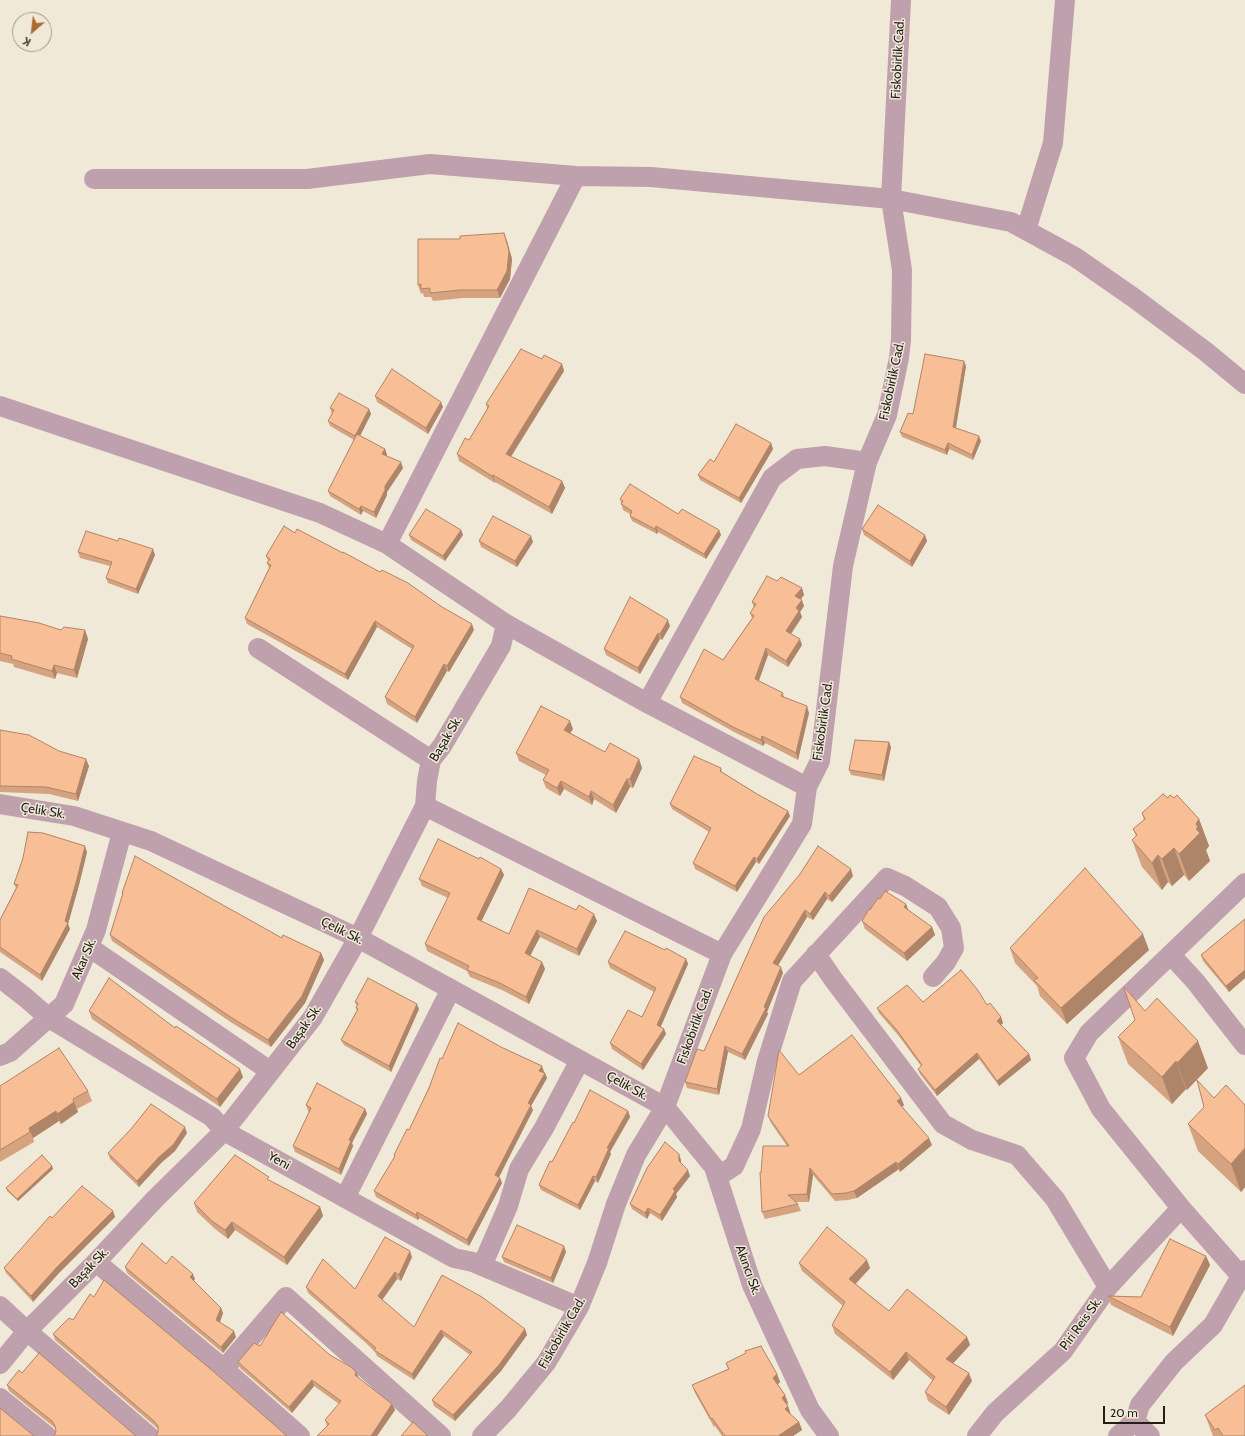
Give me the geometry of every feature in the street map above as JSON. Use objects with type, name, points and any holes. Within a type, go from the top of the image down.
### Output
[{"type":"street","name":"Fiskobirlik Cad.","points":[[482,1436],[508,1409],[546,1363],[579,1307],[597,1263],[616,1204],[633,1162],[664,1107],[722,954],[802,824],[807,787],[820,761],[843,566],[867,462],[888,415],[900,358],[902,270],[891,199],[901,0]]},
{"type":"street","points":[[1026,230],[1053,143],[1065,0]]},
{"type":"street","points":[[94,179],[307,179],[430,164],[576,176],[651,177],[891,199],[1011,222],[1082,261],[1205,351],[1245,384]]},
{"type":"street","points":[[387,544],[576,176]]},
{"type":"street","points":[[0,406],[320,513],[387,544],[506,624],[647,703],[807,787]]},
{"type":"street","points":[[647,703],[772,478],[797,459],[825,456],[867,462]]},
{"type":"street","name":"Başak Sk.","points":[[0,1364],[27,1331],[96,1262],[155,1199],[224,1131],[313,1017],[358,938],[425,806],[427,781],[431,760],[442,746],[501,646],[506,624]]},
{"type":"street","points":[[258,648],[431,760]]},
{"type":"street","name":"Çelik Sk.","points":[[0,804],[74,816],[151,841],[358,938],[664,1107]]},
{"type":"street","points":[[425,806],[722,954]]},
{"type":"street","name":"Akar Sk.","points":[[0,1056],[10,1052],[64,1004],[96,930],[122,832]]},
{"type":"street","points":[[717,1177],[734,1166],[751,1128],[767,1061],[792,981],[887,878],[905,886],[938,907],[951,928],[954,948],[946,962],[933,977]]},
{"type":"street","points":[[1118,1436],[1135,1421],[1140,1406],[1174,1362],[1213,1325],[1242,1277],[1181,1208],[1101,1110],[1074,1058],[1090,1033],[1245,884]]},
{"type":"street","points":[[89,947],[270,1071]]},
{"type":"street","points":[[816,954],[833,979],[943,1124],[972,1140],[1017,1155],[1056,1199],[1108,1287]]},
{"type":"street","points":[[1171,955],[1195,981],[1245,1045]]},
{"type":"street","name":"Yeni","points":[[0,978],[49,1018],[212,1117],[224,1131],[454,1258],[473,1262],[579,1307]]},
{"type":"street","points":[[345,1198],[451,989]]},
{"type":"street","points":[[482,1266],[508,1206],[519,1169],[544,1128],[580,1060]]},
{"type":"street","name":"Akıncı Sk.","points":[[664,1107],[714,1167],[752,1285],[810,1410],[829,1436]]},
{"type":"street","name":"Piri Reis Sk.","points":[[977,1436],[995,1413],[1062,1351],[1108,1287],[1181,1208]]},
{"type":"street","points":[[96,1262],[224,1369],[300,1436]]},
{"type":"street","points":[[224,1369],[286,1297],[441,1436]]},
{"type":"street","points":[[0,1306],[149,1436]]},
{"type":"street","points":[[0,1398],[47,1436]]},
{"type":"street","points":[[1135,1421],[1150,1436]]},
{"type":"building","points":[[504,233],[509,251],[507,271],[497,290],[460,290],[430,293],[430,288],[421,289],[421,284],[418,285],[418,239],[460,239],[460,236]]},
{"type":"building","points":[[521,349],[542,359],[544,355],[562,364],[506,454],[562,481],[549,507],[493,475],[492,476],[457,454],[465,438],[469,440],[489,406],[486,404]]},
{"type":"building","points":[[925,354],[964,361],[953,427],[979,436],[972,455],[948,443],[945,450],[900,432],[908,413],[913,414]]},
{"type":"building","points":[[392,369],[441,402],[426,428],[375,396]]},
{"type":"building","points":[[339,393],[369,409],[355,436],[328,421],[334,410],[330,408]]},
{"type":"building","points":[[736,424],[771,443],[739,498],[698,475],[710,459],[714,462]]},
{"type":"building","points":[[357,434],[385,449],[382,454],[401,462],[385,486],[385,490],[374,512],[361,506],[359,509],[328,491]]},
{"type":"building","points":[[630,484],[678,514],[682,509],[719,530],[704,554],[656,526],[655,529],[630,516],[632,511],[621,504],[623,501],[620,499]]},
{"type":"building","points":[[878,505],[925,535],[910,561],[862,529]]},
{"type":"building","points":[[426,509],[461,530],[443,556],[409,535]]},
{"type":"building","points":[[493,516],[531,536],[515,561],[479,541]]},
{"type":"building","points":[[284,526],[295,533],[297,529],[380,572],[382,570],[408,583],[442,607],[472,624],[447,666],[444,664],[415,717],[385,697],[414,646],[375,621],[345,674],[245,618],[271,565],[267,563],[270,559],[266,556]]},
{"type":"building","points":[[86,531],[118,541],[119,538],[153,549],[136,589],[106,578],[112,562],[78,552]]},
{"type":"building","points":[[767,576],[777,581],[781,577],[802,588],[795,596],[802,600],[796,608],[799,611],[786,631],[800,639],[786,661],[766,648],[755,679],[783,693],[781,696],[807,706],[796,753],[762,736],[761,740],[733,727],[680,697],[704,649],[723,660],[754,616],[750,613],[756,604],[752,602]]},
{"type":"building","points":[[630,597],[668,620],[660,634],[658,633],[638,668],[604,649]]},
{"type":"building","points":[[0,616],[39,623],[61,630],[64,627],[85,630],[74,670],[54,665],[52,671],[11,659],[12,656],[0,653]]},
{"type":"building","points":[[541,706],[570,721],[564,730],[605,752],[610,743],[639,759],[630,779],[627,779],[613,805],[591,791],[589,797],[561,781],[557,788],[543,780],[549,770],[516,753]]},
{"type":"building","points":[[0,730],[29,735],[59,751],[86,759],[76,794],[46,787],[0,786]]},
{"type":"building","points":[[855,740],[889,742],[882,775],[849,770]]},
{"type":"building","points":[[694,756],[721,768],[720,771],[788,811],[757,859],[754,857],[735,886],[693,863],[711,828],[670,804]]},
{"type":"building","points":[[1163,794],[1168,798],[1170,795],[1174,798],[1177,795],[1199,819],[1196,824],[1198,827],[1196,829],[1200,833],[1179,854],[1174,848],[1162,859],[1158,855],[1152,863],[1132,840],[1137,835],[1133,829],[1145,819],[1142,813]]},
{"type":"building","points":[[28,832],[43,833],[85,846],[65,921],[68,923],[40,975],[0,947],[0,920],[18,885],[14,884],[23,858]]},
{"type":"building","points":[[438,839],[479,859],[480,857],[501,869],[477,919],[509,934],[529,888],[576,910],[579,905],[594,914],[577,949],[537,930],[525,953],[542,962],[526,997],[500,983],[467,970],[469,966],[425,944],[450,893],[419,879]]},
{"type":"building","points":[[818,846],[851,869],[829,896],[825,892],[810,914],[805,910],[773,963],[781,967],[764,1007],[766,1008],[742,1054],[725,1046],[717,1089],[685,1082],[697,1049],[704,1051],[764,917],[800,874]]},
{"type":"building","points":[[135,856],[282,938],[283,935],[321,953],[302,996],[268,1040],[229,1016],[110,935],[122,893]]},
{"type":"building","points":[[1085,868],[1143,934],[1061,1008],[1034,980],[1038,978],[1010,948]]},
{"type":"building","points":[[885,891],[906,904],[904,907],[932,927],[904,953],[862,921],[869,909],[870,910],[878,898],[880,899]]},
{"type":"building","points":[[1245,919],[1245,970],[1226,986],[1201,955]]},
{"type":"building","points":[[625,931],[665,950],[666,948],[686,959],[657,1025],[664,1029],[641,1064],[610,1043],[628,1010],[642,1017],[656,988],[608,962]]},
{"type":"building","points":[[961,970],[977,989],[987,1005],[990,1003],[1001,1017],[997,1021],[1029,1054],[997,1081],[977,1053],[935,1090],[918,1069],[922,1065],[896,1029],[877,1008],[907,985],[923,1002]]},
{"type":"building","points":[[109,978],[175,1028],[176,1026],[240,1069],[217,1099],[89,1011]]},
{"type":"building","points":[[368,978],[417,1004],[389,1066],[341,1040],[358,1009],[356,1008],[358,1003],[355,1002]]},
{"type":"building","points":[[1124,988],[1145,1011],[1157,998],[1198,1041],[1177,1063],[1176,1061],[1162,1077],[1118,1037],[1135,1020]]},
{"type":"building","points":[[458,1023],[501,1047],[542,1066],[539,1071],[545,1073],[528,1103],[531,1105],[495,1175],[500,1178],[467,1240],[417,1212],[416,1215],[374,1191],[395,1156],[394,1155],[407,1129],[409,1130],[429,1088],[440,1058],[442,1059]]},
{"type":"building","points":[[852,1035],[901,1098],[897,1101],[929,1138],[898,1164],[896,1162],[854,1191],[832,1194],[810,1168],[807,1194],[788,1195],[798,1204],[762,1212],[760,1172],[761,1173],[763,1146],[789,1146],[768,1116],[779,1050],[799,1075]]},
{"type":"building","points":[[59,1048],[88,1091],[73,1099],[74,1102],[57,1114],[56,1111],[29,1128],[30,1132],[0,1150],[0,1086]]},
{"type":"building","points":[[1197,1080],[1214,1098],[1226,1085],[1245,1105],[1245,1148],[1231,1164],[1188,1124],[1204,1107]]},
{"type":"building","points":[[317,1083],[365,1109],[349,1140],[351,1141],[339,1169],[293,1146],[311,1108],[306,1105]]},
{"type":"building","points":[[590,1090],[628,1111],[607,1148],[609,1148],[596,1177],[593,1176],[578,1205],[539,1185],[550,1161],[552,1162],[573,1122],[574,1123]]},
{"type":"building","points":[[151,1104],[185,1127],[173,1145],[159,1157],[137,1181],[108,1153],[131,1129]]},
{"type":"building","points":[[665,1142],[679,1154],[679,1161],[688,1170],[673,1189],[675,1191],[660,1215],[648,1208],[645,1213],[630,1204],[647,1168]]},
{"type":"building","points":[[42,1155],[52,1166],[17,1199],[6,1188]]},
{"type":"building","points":[[235,1155],[269,1177],[267,1179],[320,1207],[284,1257],[232,1222],[225,1230],[212,1221],[194,1203]]},
{"type":"building","points":[[82,1186],[113,1211],[57,1267],[31,1296],[4,1268],[50,1216],[52,1218]]},
{"type":"building","points":[[517,1225],[564,1246],[551,1278],[502,1257]]},
{"type":"building","points":[[827,1227],[867,1260],[849,1279],[889,1311],[907,1289],[967,1337],[946,1359],[969,1373],[946,1407],[925,1392],[935,1377],[906,1352],[890,1372],[832,1325],[845,1302],[799,1263]]},
{"type":"building","points":[[385,1237],[410,1251],[399,1275],[395,1272],[378,1296],[414,1327],[442,1275],[482,1297],[525,1329],[499,1365],[453,1415],[432,1400],[472,1352],[441,1330],[412,1374],[374,1350],[376,1348],[306,1287],[323,1259],[355,1289]]},
{"type":"building","points":[[1170,1239],[1206,1256],[1170,1327],[1108,1296],[1141,1297]]},
{"type":"building","points":[[142,1243],[166,1264],[172,1256],[193,1274],[190,1277],[221,1308],[216,1320],[234,1331],[221,1347],[125,1267]]},
{"type":"building","points":[[104,1280],[214,1372],[287,1436],[156,1436],[158,1426],[154,1421],[53,1334],[69,1318],[73,1320],[90,1294],[94,1297]]},
{"type":"building","points":[[281,1312],[330,1355],[351,1367],[356,1372],[355,1375],[392,1404],[371,1436],[317,1436],[329,1424],[325,1420],[341,1401],[312,1380],[289,1407],[238,1362],[254,1343],[260,1346]]},
{"type":"building","points":[[761,1346],[777,1374],[773,1378],[785,1395],[782,1398],[788,1406],[785,1409],[799,1422],[778,1436],[725,1436],[712,1418],[711,1419],[692,1385],[729,1369],[726,1363],[746,1353],[745,1351]]},
{"type":"building","points":[[39,1353],[136,1436],[54,1436],[56,1431],[52,1421],[7,1385],[19,1370],[22,1373]]},
{"type":"building","points":[[1245,1385],[1245,1436],[1223,1436],[1218,1428],[1215,1430],[1205,1415]]},
{"type":"building","points":[[0,1408],[34,1436],[0,1436]]},
{"type":"building","points":[[413,1422],[428,1436],[401,1436]]}]
